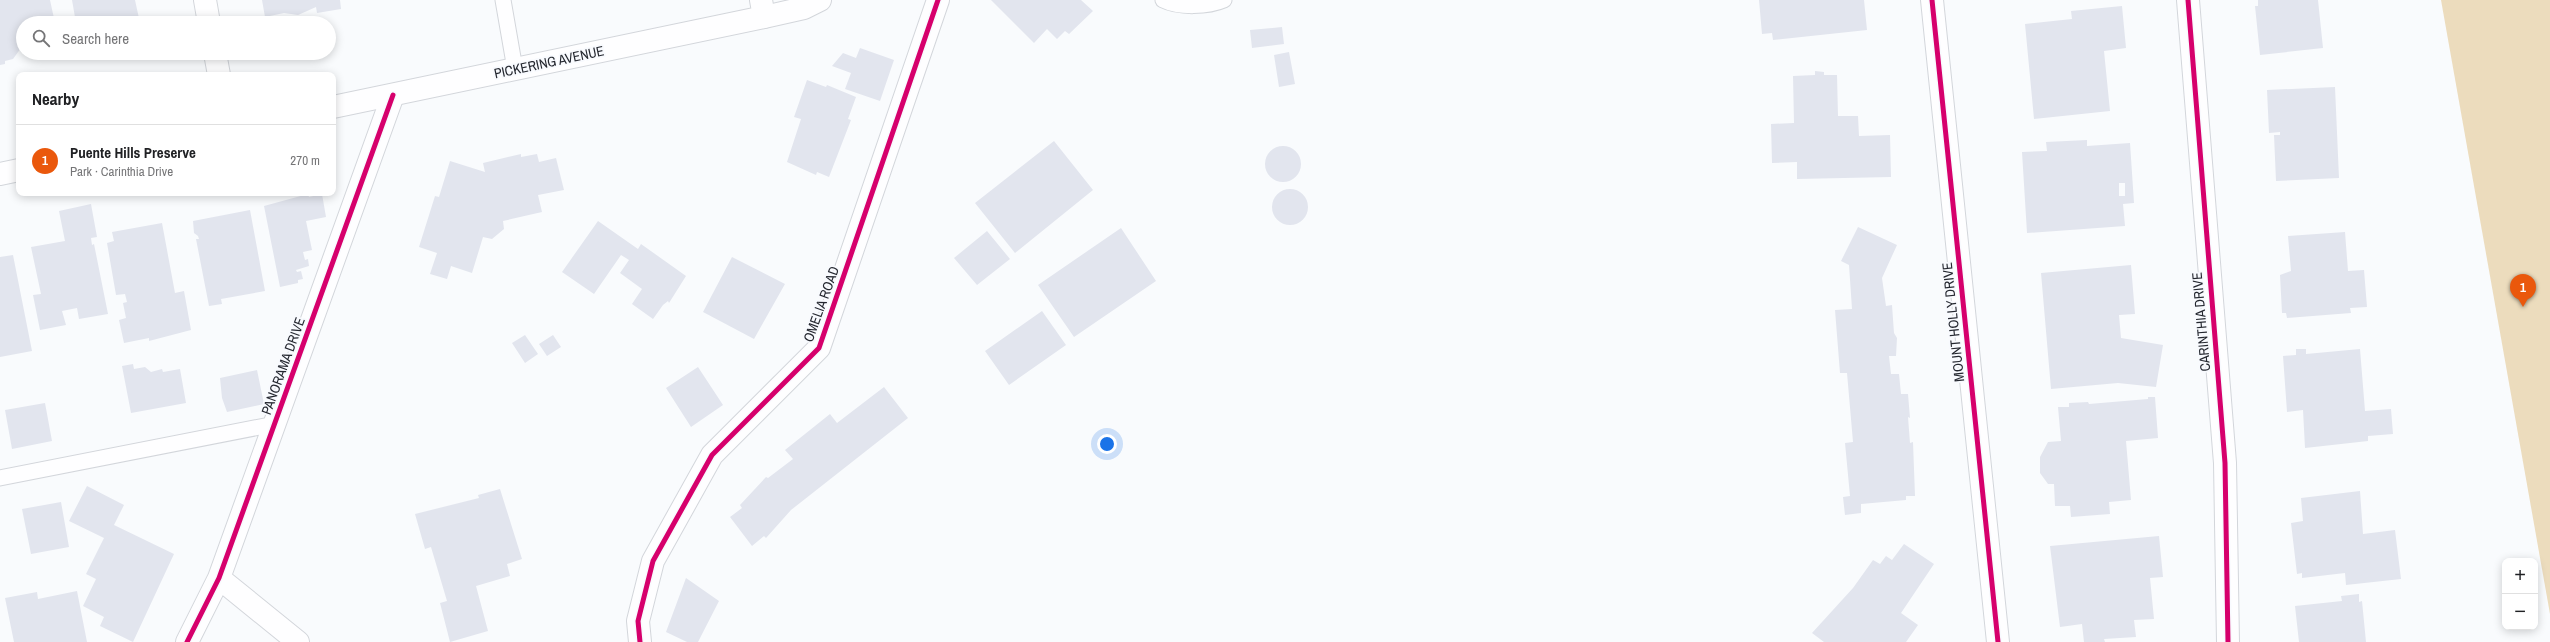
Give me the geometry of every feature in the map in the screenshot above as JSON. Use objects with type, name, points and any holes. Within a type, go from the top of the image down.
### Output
[{"type":"street","points":[[205,0],[208,16]]},
{"type":"street","name":"PICKERING AVENUE","points":[[336,106],[515,69],[763,9],[804,8],[820,0]]},
{"type":"street","name":"OMELIA ROAD","points":[[640,642],[638,621],[653,561],[712,455],[819,348],[938,0]]},
{"type":"street","name":"MOUNT HOLLY DRIVE","points":[[1932,0],[1998,642]]},
{"type":"street","name":"CARINTHIA DRIVE","points":[[2188,0],[2225,463],[2228,642]]},
{"type":"street","points":[[216,60],[218,72]]},
{"type":"street","name":"PANORAMA DRIVE","points":[[187,642],[219,578],[393,95]]},
{"type":"street","points":[[0,174],[16,171]]},
{"type":"street","points":[[219,578],[298,642]]},
{"type":"lane","points":[[503,0],[515,69]]},
{"type":"lane","points":[[1163,0],[1170,3],[1213,5],[1224,0]]},
{"type":"lane","points":[[0,478],[275,424]]},
{"type":"shaded area","points":[[2441,0],[2550,0],[2550,614]]},
{"type":"building","points":[[0,0],[50,0],[53,16],[16,16],[16,55],[13,59],[5,61],[5,64],[0,65]]},
{"type":"building","points":[[72,0],[135,0],[138,16],[75,16]]},
{"type":"building","points":[[262,0],[340,0],[341,9],[317,13],[316,7],[298,15],[284,13],[265,16]]},
{"type":"building","points":[[991,0],[1081,0],[1093,11],[1069,34],[1065,31],[1057,39],[1047,29],[1034,43]]},
{"type":"building","points":[[1759,0],[1864,0],[1867,30],[1773,40],[1772,33],[1762,34]]},
{"type":"building","points":[[2258,0],[2318,0],[2323,48],[2260,55],[2255,6],[2258,6]]},
{"type":"building","points":[[2122,6],[2126,48],[2104,51],[2110,111],[2034,119],[2025,24],[2072,19],[2071,11]]},
{"type":"building","points":[[1282,27],[1284,44],[1252,48],[1250,30]]},
{"type":"building","points":[[860,48],[894,60],[880,101],[845,89],[851,73],[832,66],[843,53],[856,58]]},
{"type":"building","points":[[1289,52],[1295,84],[1279,87],[1274,55]]},
{"type":"building","points":[[1815,71],[1824,72],[1824,75],[1837,75],[1838,116],[1858,116],[1859,136],[1890,135],[1891,177],[1797,179],[1797,162],[1772,163],[1771,124],[1794,123],[1793,76],[1815,75]]},
{"type":"building","points":[[807,80],[826,87],[827,85],[856,97],[848,119],[851,120],[829,177],[817,172],[816,175],[787,162],[801,119],[794,117]]},
{"type":"building","points":[[2335,87],[2339,178],[2276,181],[2274,135],[2280,135],[2280,132],[2269,133],[2267,90]]},
{"type":"building","points":[[2087,140],[2087,146],[2130,143],[2134,203],[2123,204],[2125,226],[2027,233],[2022,152],[2047,151],[2046,142]],"holes":[[[2119,183],[2125,183],[2125,196],[2119,196]]]},
{"type":"building","points":[[1054,141],[1093,190],[1015,253],[975,203]]},
{"type":"building","points":[[1283,146],[1296,151],[1301,164],[1296,177],[1283,182],[1270,177],[1265,164],[1270,151]]},
{"type":"building","points":[[521,154],[521,157],[537,154],[539,162],[556,158],[564,190],[538,195],[542,212],[503,221],[504,229],[492,239],[483,237],[472,273],[451,266],[447,279],[430,274],[437,253],[419,247],[435,196],[439,197],[450,161],[485,172],[483,163]]},
{"type":"building","points":[[1293,189],[1303,194],[1307,200],[1307,214],[1303,220],[1297,224],[1287,225],[1277,220],[1273,214],[1272,204],[1277,194],[1283,190]]},
{"type":"building","points":[[301,196],[322,196],[326,217],[306,221],[312,250],[303,252],[305,260],[308,259],[309,266],[296,270],[297,272],[301,271],[303,279],[298,280],[298,283],[280,287],[264,206]]},
{"type":"building","points":[[91,204],[97,237],[91,238],[92,245],[94,244],[108,314],[79,319],[77,308],[62,311],[66,325],[40,330],[33,295],[41,294],[31,247],[65,241],[59,211]]},
{"type":"building","points":[[250,210],[265,291],[221,299],[222,304],[209,306],[196,239],[199,239],[194,233],[193,221]]},
{"type":"building","points":[[598,221],[638,249],[641,244],[686,276],[669,303],[668,301],[663,305],[653,319],[632,304],[642,289],[620,273],[629,260],[621,255],[594,294],[562,272]]},
{"type":"building","points":[[162,223],[175,293],[184,291],[191,330],[149,341],[149,338],[124,343],[119,320],[126,318],[123,303],[127,302],[125,294],[116,295],[107,243],[114,241],[112,232]]},
{"type":"building","points":[[1858,227],[1897,245],[1882,278],[1886,306],[1892,305],[1894,333],[1897,338],[1896,356],[1889,356],[1891,374],[1899,374],[1901,394],[1908,394],[1910,443],[1913,442],[1915,496],[1906,496],[1906,500],[1861,504],[1861,513],[1845,515],[1843,497],[1850,496],[1845,443],[1853,442],[1847,373],[1840,373],[1835,310],[1852,309],[1849,265],[1841,261]]},
{"type":"building","points":[[1121,228],[1156,281],[1074,337],[1038,285]]},
{"type":"building","points":[[987,231],[1010,259],[977,285],[954,258]]},
{"type":"building","points":[[2345,232],[2348,271],[2364,270],[2367,307],[2350,308],[2351,313],[2287,318],[2286,313],[2282,313],[2280,275],[2291,271],[2288,236]]},
{"type":"building","points":[[13,255],[32,351],[0,357],[0,257]]},
{"type":"building","points":[[732,257],[785,284],[754,339],[703,312]]},
{"type":"building","points":[[2131,265],[2135,314],[2119,315],[2121,338],[2163,345],[2156,387],[2118,383],[2051,389],[2041,273]]},
{"type":"building","points":[[1042,311],[1066,345],[1009,385],[985,351]]},
{"type":"building","points":[[525,335],[538,354],[525,363],[512,343]]},
{"type":"building","points":[[553,335],[561,347],[547,356],[539,344]]},
{"type":"building","points":[[2296,349],[2306,349],[2306,354],[2360,349],[2365,411],[2391,409],[2393,434],[2368,436],[2368,441],[2305,448],[2303,410],[2287,412],[2283,356],[2296,355]]},
{"type":"building","points":[[133,364],[134,369],[145,367],[151,372],[162,369],[163,372],[180,369],[186,403],[131,413],[122,366]]},
{"type":"building","points":[[698,367],[723,405],[691,427],[666,388]]},
{"type":"building","points":[[257,370],[264,404],[227,412],[222,398],[220,378]]},
{"type":"building","points":[[884,387],[908,418],[791,510],[766,538],[764,536],[752,546],[730,517],[742,508],[740,505],[766,477],[768,478],[793,459],[785,450],[830,414],[837,423]]},
{"type":"building","points":[[2148,397],[2155,397],[2158,438],[2126,441],[2131,500],[2109,502],[2110,514],[2071,517],[2070,506],[2055,506],[2054,484],[2048,484],[2040,473],[2040,457],[2048,442],[2061,441],[2058,407],[2069,407],[2069,403],[2088,402],[2089,404],[2148,399]]},
{"type":"building","points":[[45,403],[52,441],[12,449],[5,410]]},
{"type":"building","points":[[87,486],[124,505],[114,525],[174,554],[133,642],[100,626],[104,617],[83,606],[96,579],[86,574],[104,538],[69,521]]},
{"type":"building","points":[[500,489],[522,559],[507,564],[510,576],[476,586],[488,631],[450,642],[440,603],[447,601],[431,547],[425,549],[415,514],[479,498],[478,495]]},
{"type":"building","points":[[2360,491],[2363,534],[2395,530],[2401,579],[2346,585],[2345,573],[2302,578],[2302,573],[2297,574],[2291,523],[2303,521],[2301,498]]},
{"type":"building","points":[[61,502],[69,547],[31,554],[22,509]]},
{"type":"building","points":[[2159,536],[2163,577],[2150,578],[2154,619],[2134,620],[2136,637],[2104,639],[2105,642],[2084,642],[2082,624],[2060,627],[2050,546]]},
{"type":"building","points":[[1904,544],[1934,564],[1901,613],[1918,625],[1906,642],[1824,642],[1812,633],[1853,588],[1873,560],[1880,564],[1886,556],[1892,560]]},
{"type":"building","points":[[686,578],[719,601],[698,642],[687,642],[666,632]]},
{"type":"building","points":[[77,591],[87,642],[14,642],[5,598],[37,592],[38,599]]},
{"type":"building","points":[[2359,594],[2359,602],[2362,601],[2366,642],[2299,642],[2295,606],[2342,601],[2341,596]]},
{"type":"cycle path","points":[[640,642],[638,621],[653,561],[712,455],[819,348],[938,0]]},
{"type":"cycle path","points":[[1932,0],[1998,642]]},
{"type":"cycle path","points":[[2188,0],[2225,463],[2228,642]]},
{"type":"cycle path","points":[[187,642],[219,578],[393,95]]},
{"type":"place","name":"Puente Hills Preserve","points":[[2523,307]]}]
